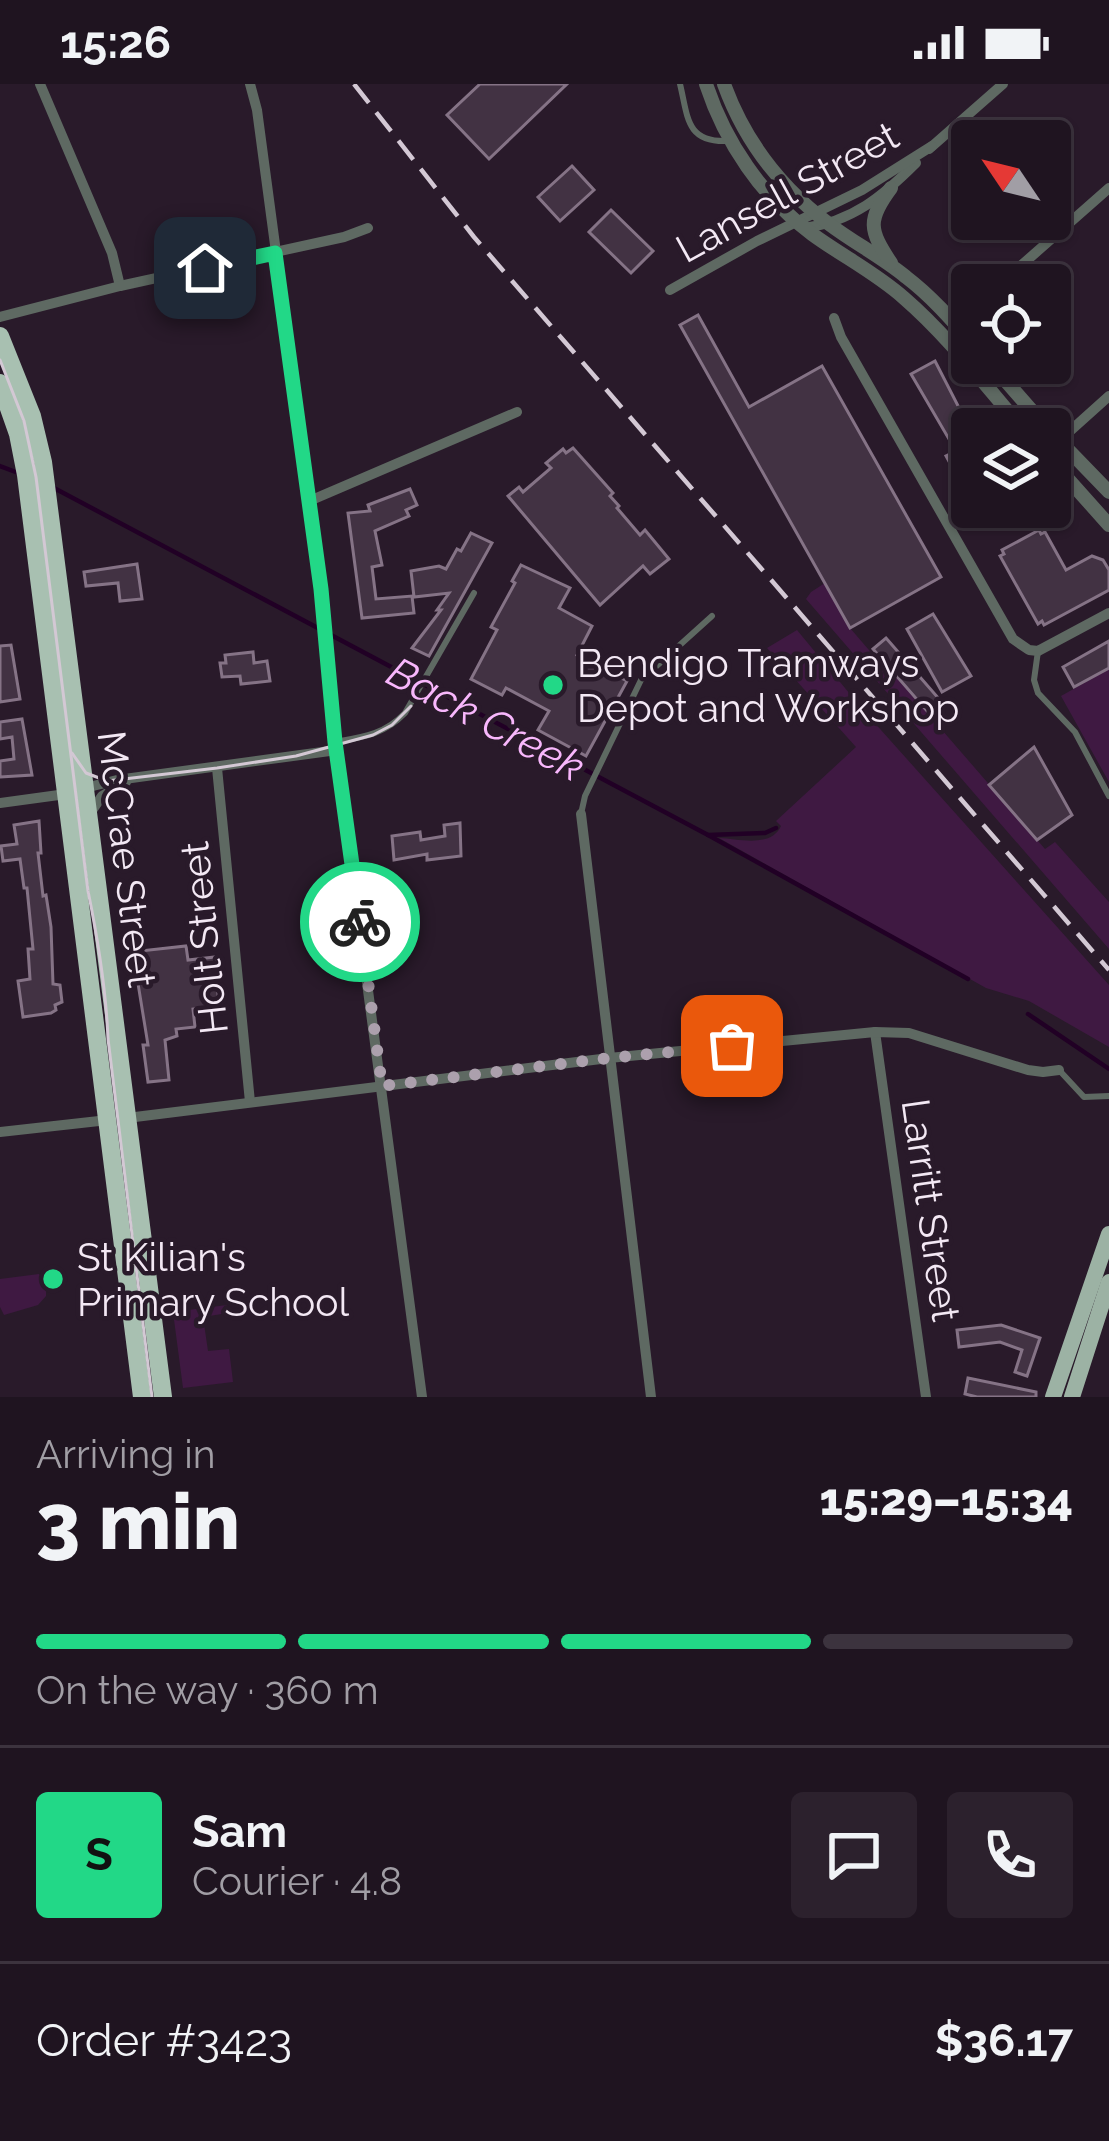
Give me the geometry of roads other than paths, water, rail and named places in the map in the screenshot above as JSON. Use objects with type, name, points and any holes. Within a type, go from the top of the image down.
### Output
[{"type":"highway","name":"McCrae Street","points":[[0,336],[32,416],[44,469],[76,791],[118,1119],[163,1397]]},
{"type":"highway","name":"McCrae Street","points":[[0,383],[24,461],[76,791],[89,824],[142,1397]]},
{"type":"main road","points":[[1053,1397],[1109,1234]]},
{"type":"main road","points":[[1072,1397],[1109,1282]]},
{"type":"street","points":[[40,84],[112,253],[120,286]]},
{"type":"street","points":[[250,84],[321,589],[336,746],[422,1397]]},
{"type":"street","points":[[706,84],[730,141],[758,180],[801,225],[911,304],[1004,408]]},
{"type":"street","points":[[724,84],[762,159],[791,193],[894,268],[951,320]]},
{"type":"street","name":"Lansell Street","points":[[670,290],[757,241],[801,225],[830,225],[862,209],[1003,84]]},
{"type":"street","name":"Lansell Street","points":[[801,225],[815,212],[882,179],[932,146]]},
{"type":"street","points":[[891,188],[873,224],[894,268]]},
{"type":"street","points":[[1023,264],[1109,188]]},
{"type":"street","points":[[0,317],[368,228]]},
{"type":"street","points":[[834,318],[1018,643],[1037,650],[1109,613]]},
{"type":"street","points":[[1008,384],[1028,408]]},
{"type":"street","points":[[1071,423],[1109,396]]},
{"type":"street","points":[[308,502],[517,412]]},
{"type":"street","points":[[1071,455],[1109,491]]},
{"type":"street","points":[[1071,482],[1109,525]]},
{"type":"street","points":[[0,803],[336,746]]},
{"type":"street","name":"Holt Street","points":[[217,768],[250,1102]]},
{"type":"street","points":[[89,824],[98,800],[135,779]]},
{"type":"street","points":[[581,814],[651,1397]]},
{"type":"street","points":[[0,1132],[609,1058],[875,1032],[909,1033],[1028,1070],[1059,1070]]},
{"type":"street","name":"Larritt Street","points":[[875,1032],[926,1397]]},
{"type":"lane","points":[[680,84],[698,134],[709,142],[730,141]]},
{"type":"lane","points":[[336,746],[384,730],[405,713],[474,593]]},
{"type":"lane","points":[[581,814],[603,755],[641,680],[712,616]]},
{"type":"lane","points":[[1037,650],[1036,690],[1075,732],[1109,796]]},
{"type":"lane","points":[[1059,1070],[1084,1097],[1109,1096]]},
{"type":"waterway","name":"Back Creek","points":[[0,466],[21,474]]},
{"type":"waterway","name":"Back Creek","points":[[54,488],[708,835],[968,979]]},
{"type":"waterway","points":[[708,835],[765,833],[776,828]]},
{"type":"waterway","name":"Back Creek","points":[[1028,1014],[1109,1069]]},
{"type":"tram line","points":[[0,360],[24,421],[36,477],[152,1397]]},
{"type":"tram line","points":[[72,753],[86,773],[107,781],[217,768],[296,756],[373,735],[411,706]]},
{"type":"railway","points":[[354,84],[474,237],[1109,970]]},
{"type":"place","name":"Bendigo Tramways Depot and Workshop","points":[[553,685]]},
{"type":"place","name":"St Kilian's Primary School","points":[[53,1279]]}]
